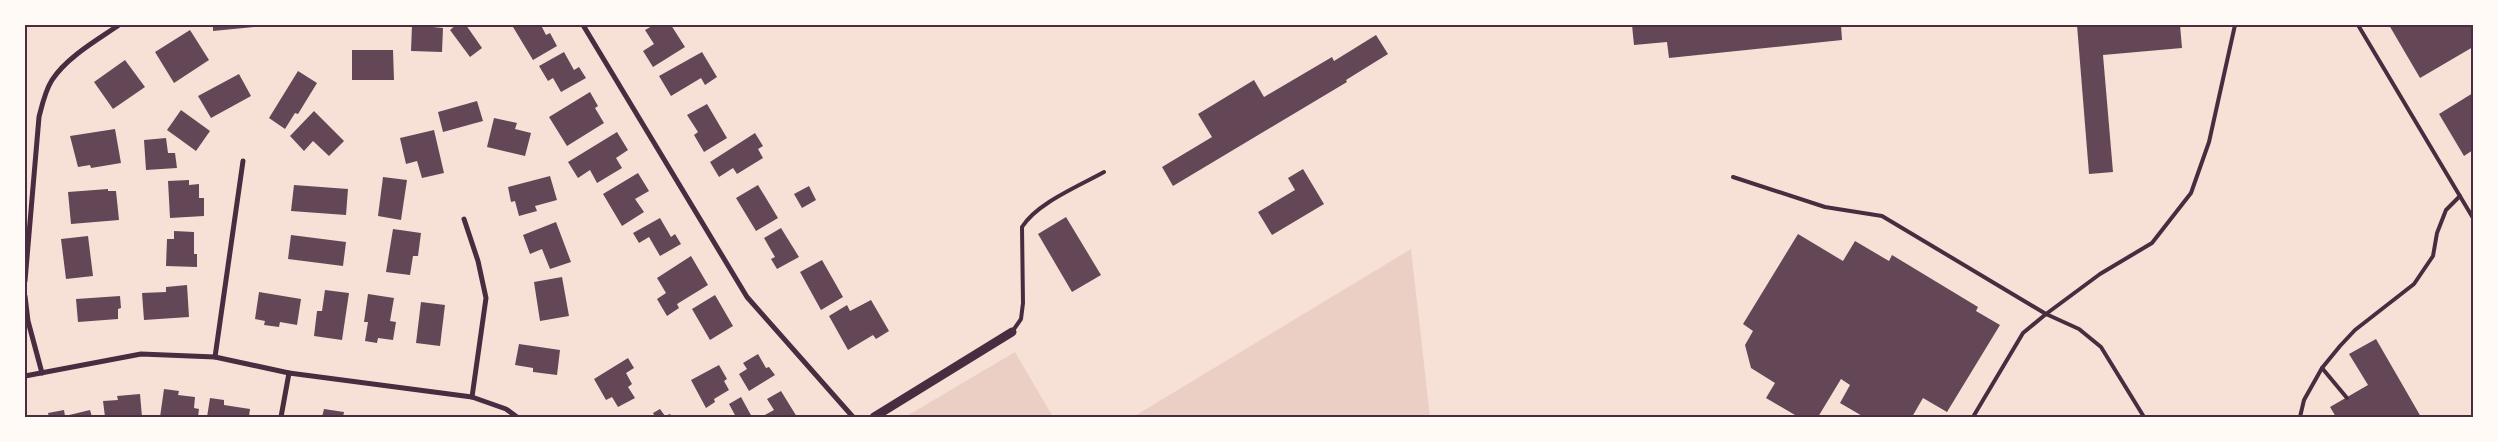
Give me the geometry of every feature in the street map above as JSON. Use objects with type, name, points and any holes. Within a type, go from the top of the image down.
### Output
[{"type":"street","points":[[25,281],[39,117],[45,94],[52,79],[68,62],[119,25]]},
{"type":"street","points":[[583,25],[747,297],[853,417]]},
{"type":"street","points":[[215,357],[243,161]]},
{"type":"street","points":[[464,219],[478,261],[486,298],[472,397]]},
{"type":"street","points":[[25,296],[28,321],[42,373]]},
{"type":"street","points":[[874,417],[1012,332]]},
{"type":"street","points":[[25,376],[141,354],[215,357],[289,373],[472,397],[506,409],[517,417]]},
{"type":"street","points":[[282,417],[289,373]]},
{"type":"lane","points":[[1973,417],[2023,333],[2100,274],[2152,242],[2192,193],[2209,142],[2236,25]]},
{"type":"lane","points":[[2358,25],[2473,218]]},
{"type":"lane","points":[[1012,332],[1022,319],[1022,227],[1028,217],[1041,208],[1104,172]]},
{"type":"lane","points":[[1733,177],[1825,207],[1882,216],[2046,314],[2079,329],[2102,347],[2144,417]]},
{"type":"lane","points":[[2300,417],[2304,400],[2322,368],[2355,330],[2414,284],[2433,256],[2437,233],[2446,210],[2460,196]]},
{"type":"lane","points":[[2322,368],[2347,398]]},
{"type":"shaded area","points":[[1411,249],[1430,417],[1133,417]]},
{"type":"shaded area","points":[[1015,352],[1053,417],[905,417]]},
{"type":"building","points":[[213,25],[253,25],[254,27],[213,31]]},
{"type":"building","points":[[412,25],[443,28],[442,52],[411,51]]},
{"type":"building","points":[[456,25],[466,25],[482,48],[470,57],[450,30]]},
{"type":"building","points":[[516,25],[541,25],[546,35],[550,33],[557,46],[533,60],[513,27]]},
{"type":"building","points":[[654,25],[671,25],[685,47],[653,67],[643,51],[654,44],[645,30]]},
{"type":"building","points":[[1632,25],[1841,25],[1842,40],[1669,58],[1667,42],[1634,45]]},
{"type":"building","points":[[2077,25],[2180,25],[2182,48],[2103,55],[2113,172],[2089,174]]},
{"type":"building","points":[[2389,25],[2473,25],[2473,47],[2420,78]]},
{"type":"building","points":[[190,30],[209,60],[174,83],[155,52]]},
{"type":"building","points":[[1376,35],[1388,54],[1346,80],[1347,82],[1173,186],[1162,167],[1212,137],[1198,114],[1254,80],[1264,97],[1332,57],[1334,61]]},
{"type":"building","points":[[352,50],[393,50],[394,80],[352,80]]},
{"type":"building","points":[[564,52],[574,70],[579,67],[586,78],[561,92],[553,78],[548,81],[539,66]]},
{"type":"building","points":[[702,52],[717,77],[705,85],[701,78],[671,96],[659,76]]},
{"type":"building","points":[[125,60],[145,87],[113,109],[94,82]]},
{"type":"building","points":[[298,71],[317,83],[298,114],[295,113],[285,129],[269,118]]},
{"type":"building","points":[[239,74],[251,96],[211,118],[198,96]]},
{"type":"building","points":[[590,92],[598,106],[595,108],[604,123],[567,146],[549,117]]},
{"type":"building","points":[[2473,93],[2473,150],[2464,156],[2439,114]]},
{"type":"building","points":[[477,101],[483,121],[443,132],[438,112]]},
{"type":"building","points":[[707,104],[727,138],[704,152],[694,135],[698,132],[687,115]]},
{"type":"building","points":[[181,110],[210,131],[196,151],[167,130]]},
{"type":"building","points":[[314,111],[344,141],[329,156],[313,141],[304,151],[290,136]]},
{"type":"building","points":[[494,118],[517,123],[515,129],[531,133],[525,156],[487,147]]},
{"type":"building","points":[[115,129],[121,163],[91,168],[90,165],[78,167],[70,136]]},
{"type":"building","points":[[434,130],[444,173],[422,178],[417,161],[406,164],[400,138]]},
{"type":"building","points":[[617,132],[628,150],[616,158],[622,168],[597,183],[590,170],[578,178],[568,162]]},
{"type":"building","points":[[755,133],[763,146],[758,149],[763,158],[737,174],[733,168],[719,177],[710,162]]},
{"type":"building","points":[[166,138],[168,153],[175,153],[177,168],[146,170],[144,140]]},
{"type":"building","points":[[1303,169],[1324,204],[1272,235],[1258,212],[1295,190],[1288,178]]},
{"type":"building","points":[[638,173],[649,191],[635,199],[644,212],[622,226],[603,194]]},
{"type":"building","points":[[550,176],[557,200],[535,206],[537,211],[519,216],[515,201],[511,202],[508,187]]},
{"type":"building","points":[[383,177],[407,180],[401,220],[378,216]]},
{"type":"building","points":[[189,180],[189,185],[199,184],[199,198],[204,198],[204,216],[170,218],[168,181]]},
{"type":"building","points":[[294,185],[348,189],[346,215],[291,211]]},
{"type":"building","points":[[758,185],[778,218],[756,231],[736,198]]},
{"type":"building","points":[[809,186],[816,200],[802,208],[794,194]]},
{"type":"building","points":[[108,189],[108,191],[116,191],[119,220],[71,224],[68,192]]},
{"type":"building","points":[[1066,217],[1101,275],[1072,292],[1038,234]]},
{"type":"building","points":[[660,218],[671,237],[675,234],[681,244],[660,256],[649,237],[639,243],[633,233]]},
{"type":"building","points":[[556,222],[571,262],[550,269],[542,249],[530,254],[523,235]]},
{"type":"building","points":[[781,228],[799,257],[777,269],[771,259],[775,257],[764,238]]},
{"type":"building","points":[[393,229],[421,233],[418,256],[413,256],[410,275],[386,272]]},
{"type":"building","points":[[174,231],[194,232],[194,254],[197,254],[197,267],[166,266],[167,239],[174,239]]},
{"type":"building","points":[[1798,234],[1843,261],[1855,241],[1889,261],[1892,255],[1978,307],[1976,311],[2000,325],[1947,412],[1923,398],[1912,417],[1864,417],[1840,403],[1850,385],[1841,379],[1818,417],[1794,417],[1795,415],[1766,398],[1775,383],[1751,368],[1745,345],[1753,331],[1743,324]]},
{"type":"building","points":[[291,235],[346,242],[343,266],[288,259]]},
{"type":"building","points":[[88,236],[93,276],[66,279],[61,239]]},
{"type":"building","points":[[691,256],[708,285],[677,304],[679,308],[667,316],[657,299],[666,293],[657,278]]},
{"type":"building","points":[[822,260],[843,297],[821,310],[800,272]]},
{"type":"building","points":[[562,277],[569,316],[540,321],[534,282]]},
{"type":"building","points":[[187,285],[189,317],[144,320],[142,293],[166,292],[166,287]]},
{"type":"building","points":[[325,290],[349,293],[342,340],[314,336],[317,311],[322,311]]},
{"type":"building","points":[[259,292],[301,299],[297,325],[280,322],[279,327],[264,325],[265,321],[255,319]]},
{"type":"building","points":[[368,294],[394,298],[390,321],[396,322],[393,340],[378,338],[377,343],[365,341],[368,322],[364,322]]},
{"type":"building","points":[[715,295],[733,326],[710,340],[692,309]]},
{"type":"building","points":[[120,296],[121,308],[118,309],[118,319],[78,322],[76,299]]},
{"type":"building","points":[[871,300],[889,331],[876,339],[873,335],[848,350],[829,316],[847,305],[850,311]]},
{"type":"building","points":[[421,302],[445,305],[440,346],[416,343]]},
{"type":"building","points":[[2376,339],[2421,417],[2336,417],[2330,407],[2368,385],[2349,354]]},
{"type":"building","points":[[519,344],[560,350],[557,375],[533,372],[533,368],[515,365]]},
{"type":"building","points":[[758,354],[766,368],[769,367],[775,375],[749,391],[739,374],[747,369],[743,363]]},
{"type":"building","points":[[628,358],[634,368],[626,373],[632,384],[628,387],[635,398],[618,407],[612,397],[606,400],[594,379]]},
{"type":"building","points":[[719,365],[727,379],[724,381],[729,390],[714,399],[715,402],[706,408],[691,380]]},
{"type":"building","points":[[164,389],[179,391],[178,395],[195,397],[194,408],[199,409],[198,417],[160,417]]},
{"type":"building","points":[[781,391],[797,417],[761,417],[774,410],[767,399]]},
{"type":"building","points":[[140,394],[142,417],[105,417],[103,401],[118,400],[117,396]]},
{"type":"building","points":[[741,397],[752,417],[736,417],[729,404]]},
{"type":"building","points":[[210,398],[224,400],[224,405],[250,409],[249,417],[207,417]]},
{"type":"building","points":[[324,409],[344,412],[343,417],[322,417]]},
{"type":"building","points":[[660,409],[665,416],[670,414],[672,417],[655,417],[653,413]]},
{"type":"building","points":[[64,410],[65,416],[90,410],[92,417],[49,417],[48,413]]}]
